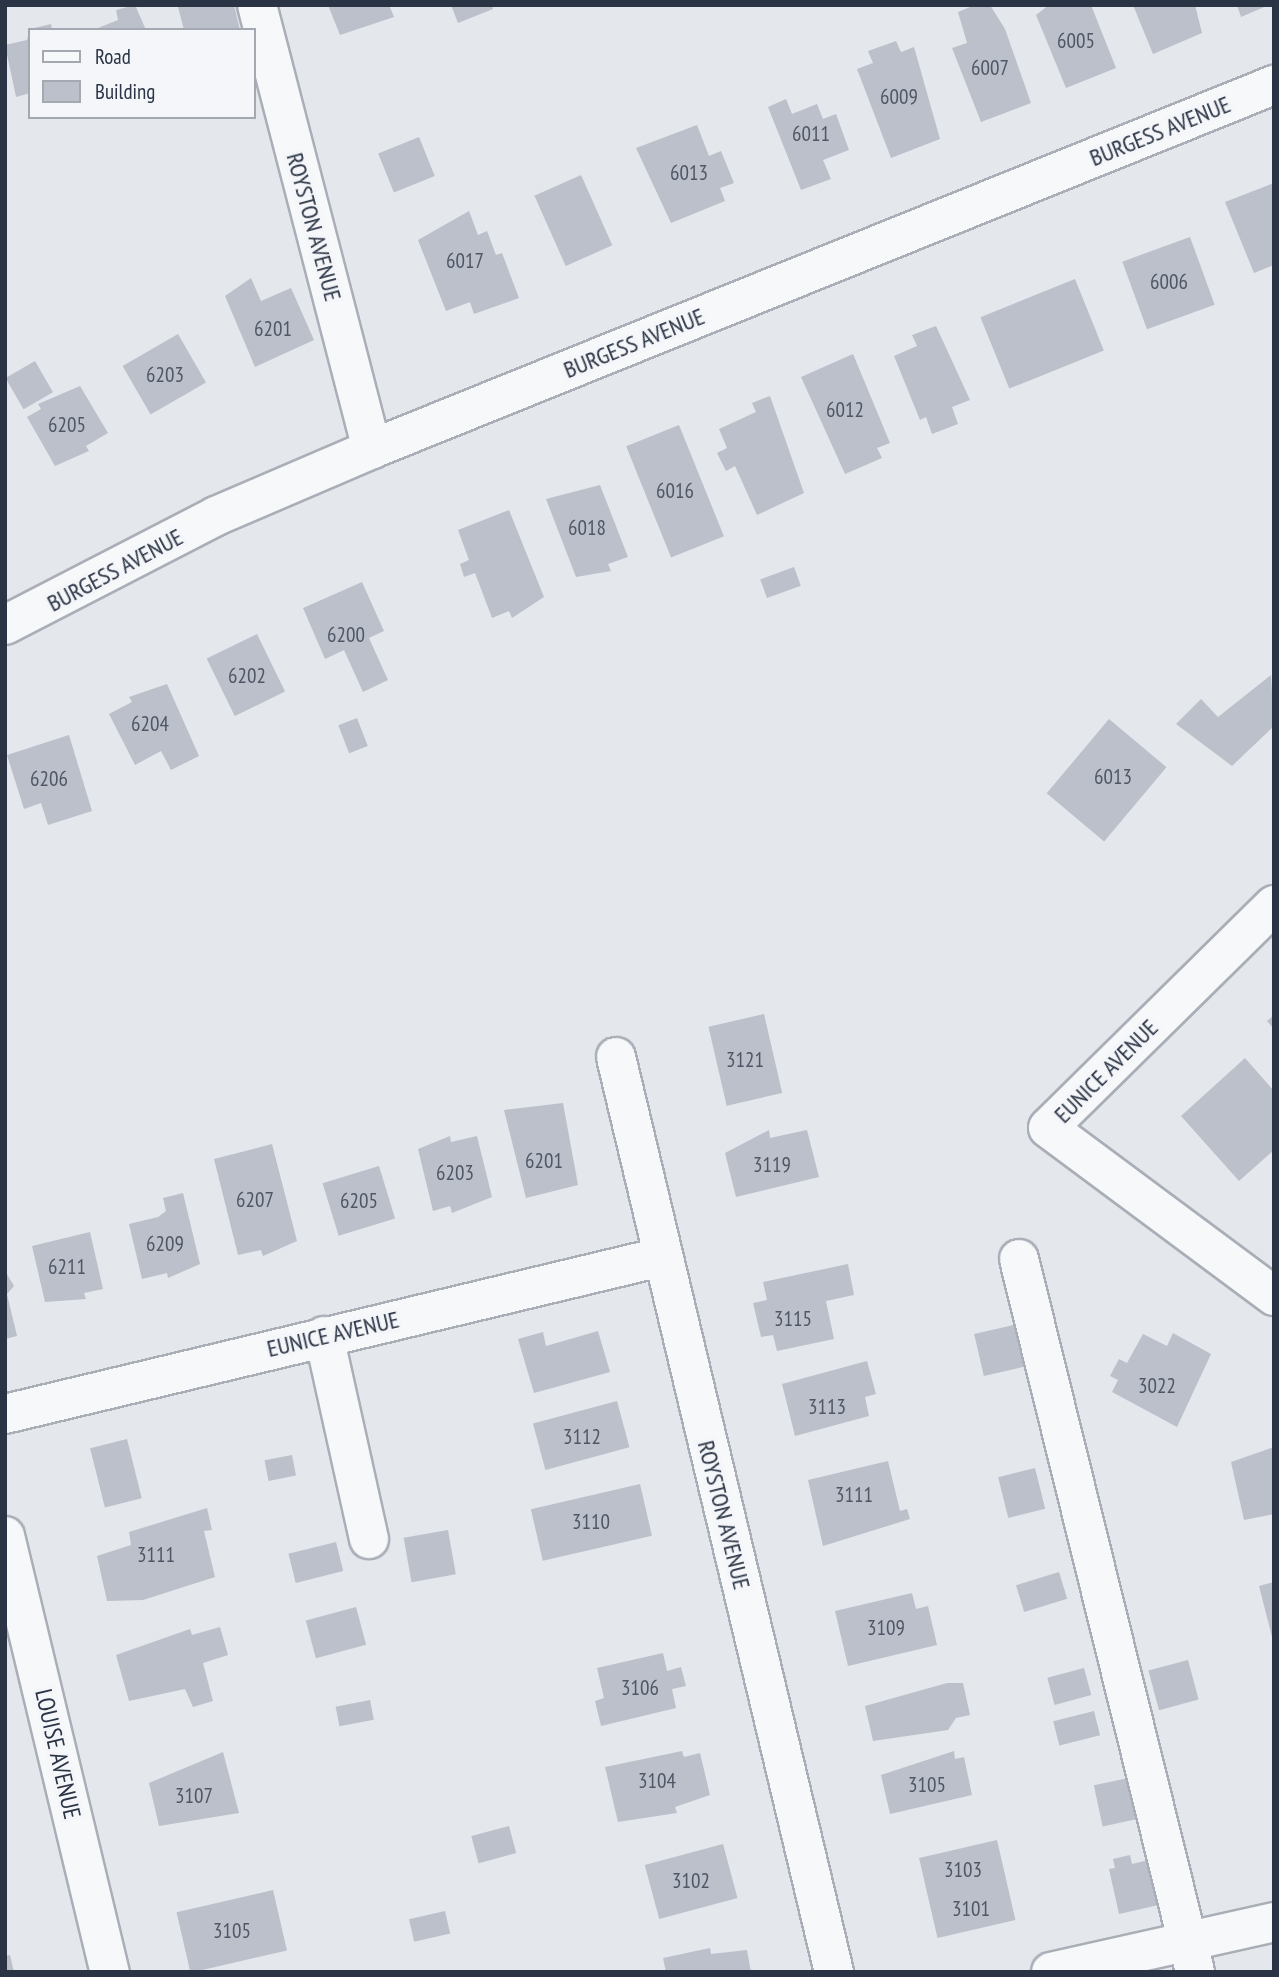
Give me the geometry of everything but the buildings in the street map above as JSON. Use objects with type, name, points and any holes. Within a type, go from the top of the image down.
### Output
[{"type":"street","name":"ROYSTON AVENUE","points":[[257,5],[372,449]]},
{"type":"street","name":"BURGESS AVENUE","points":[[5,625],[216,516],[372,449],[1274,85]]},
{"type":"street","name":"EUNICE AVENUE","points":[[1274,905],[1048,1128],[1274,1296]]},
{"type":"street","name":"ROYSTON AVENUE","points":[[616,1057],[834,1972]]},
{"type":"street","name":"EUNICE AVENUE","points":[[5,1415],[324,1336],[662,1257]]},
{"type":"street","points":[[1018,1259],[1191,1956]]},
{"type":"street","points":[[324,1336],[369,1539]]},
{"type":"street","name":"LOUISE AVENUE","points":[[5,1536],[110,1972]]},
{"type":"street","points":[[1051,1972],[1191,1956],[1274,1922]]}]
